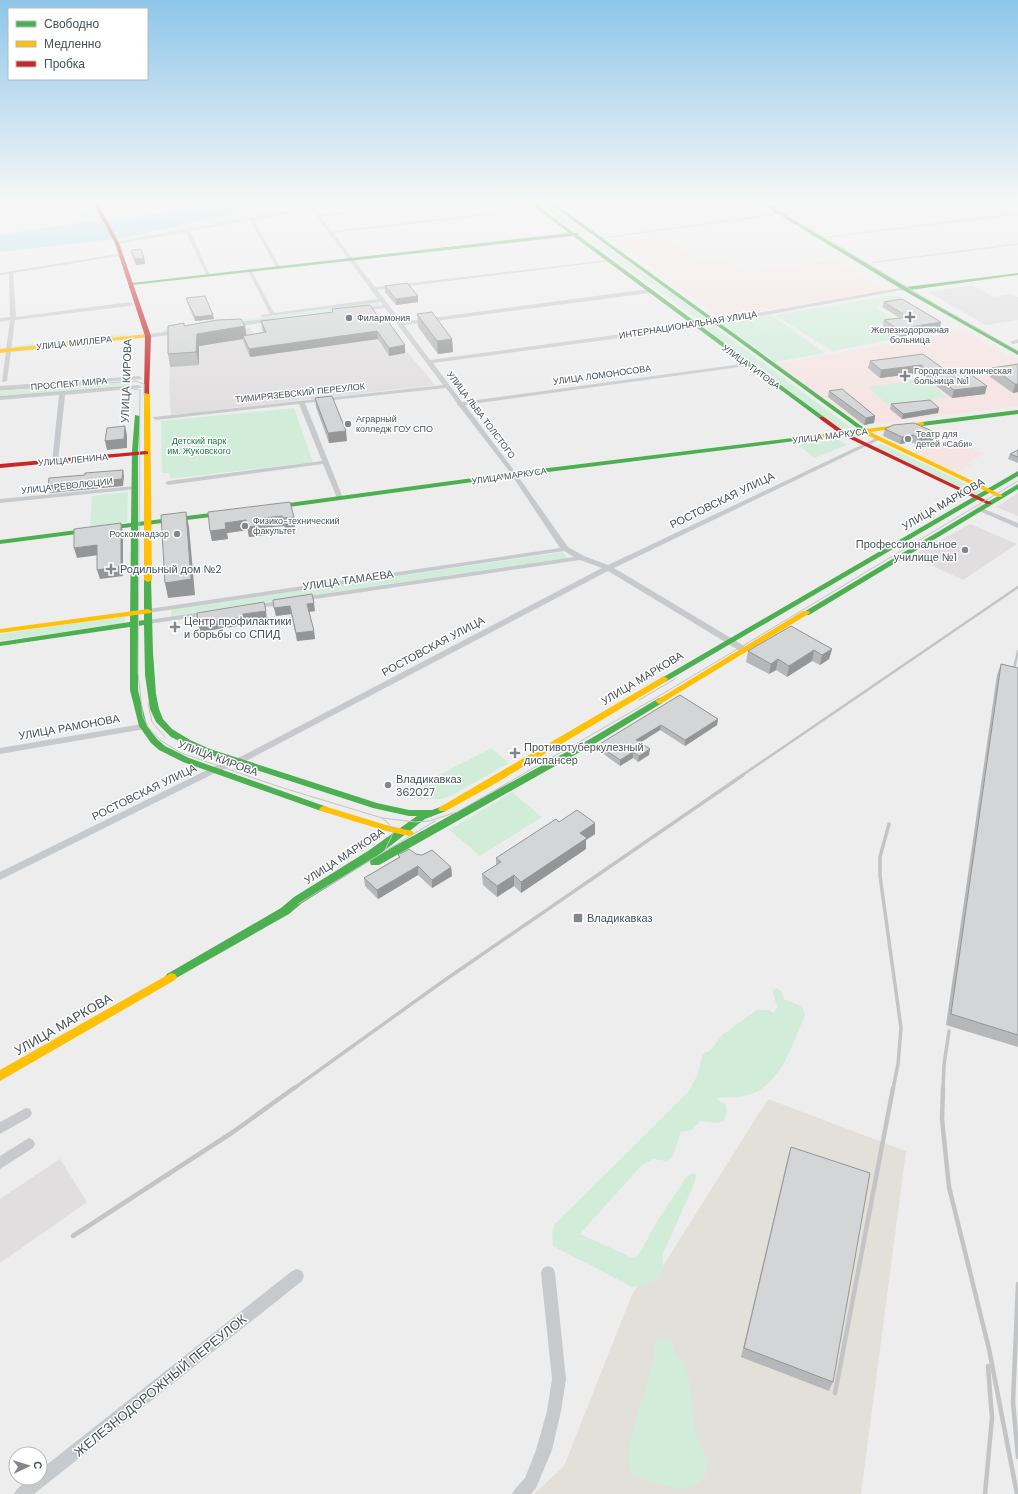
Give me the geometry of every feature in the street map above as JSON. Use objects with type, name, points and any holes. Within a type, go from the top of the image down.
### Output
[{"type":"main road","name":"УЛИЦА КИРОВА","points":[[124,273],[129,284],[130,304],[143,333],[135,454],[134,525],[134,690],[138,717],[142,726],[152,740],[169,753],[214,770],[369,823],[402,832],[427,833]]},
{"type":"main road","name":"УЛИЦА КИРОВА","points":[[126,273],[143,333],[148,622],[152,701],[154,711],[160,723],[188,743],[237,761],[387,809],[418,813],[433,811]]},
{"type":"main road","points":[[129,284],[227,273]]},
{"type":"main road","name":"УЛИЦА ТИТОВА","points":[[625,273],[695,326],[844,434],[864,445],[989,503]]},
{"type":"main road","name":"УЛИЦА ТИТОВА","points":[[648,273],[865,432],[1000,496]]},
{"type":"main road","points":[[880,273],[905,289],[1018,353]]},
{"type":"main road","points":[[890,273],[1016,342]]},
{"type":"main road","name":"ИНТЕРНАЦИОНАЛЬНАЯ УЛИЦА","points":[[905,289],[1018,274]]},
{"type":"main road","name":"УЛИЦА МИЛЛЕРА","points":[[0,346],[7,349],[143,333]]},
{"type":"main road","name":"УЛИЦА МАРКУСА","points":[[261,508],[1018,412]]},
{"type":"main road","name":"УЛИЦА ЛЕНИНА","points":[[0,466],[146,453]]},
{"type":"main road","name":"УЛИЦА МАРКОВА","points":[[0,1076],[285,911],[298,900],[372,854],[422,817],[433,811],[447,807],[488,784],[729,640],[1018,473]]},
{"type":"main road","name":"УЛИЦА МАРКОВА","points":[[285,911],[302,906],[427,833],[593,741],[1018,486]]},
{"type":"main road","points":[[0,542],[237,512]]},
{"type":"main road","name":"УЛИЦА ТАМАЕВА","points":[[0,632],[148,611]]},
{"type":"main road","points":[[0,644],[148,622]]},
{"type":"main road","points":[[369,823],[380,835],[381,842],[372,854]]},
{"type":"street","points":[[4,380],[7,349],[14,318],[11,273]]},
{"type":"street","points":[[250,273],[273,315]]},
{"type":"street","name":"УЛИЦА ЛЬВА ТОЛСТОГО","points":[[362,273],[459,404],[514,475],[565,549],[581,558],[608,568],[744,650]]},
{"type":"street","points":[[374,289],[511,273]]},
{"type":"street","name":"ИНТЕРНАЦИОНАЛЬНАЯ УЛИЦА","points":[[429,362],[695,326],[905,289]]},
{"type":"street","points":[[401,324],[649,291]]},
{"type":"street","points":[[228,320],[382,300]]},
{"type":"street","points":[[0,320],[130,304]]},
{"type":"street","points":[[222,327],[387,306]]},
{"type":"street","name":"УЛИЦА МИЛЛЕРА","points":[[143,333],[185,329]]},
{"type":"street","name":"УЛИЦА ЛОМОНОСОВА","points":[[459,404],[747,364]]},
{"type":"street","name":"ПРОСПЕКТ МИРА","points":[[0,388],[139,382]]},
{"type":"street","name":"ПРОСПЕКТ МИРА","points":[[0,399],[62,393],[139,382]]},
{"type":"street","name":"ТИМИРЯЗЕВСКИЙ ПЕРЕУЛОК","points":[[156,418],[446,386]]},
{"type":"street","points":[[54,462],[62,393]]},
{"type":"street","points":[[302,403],[340,498]]},
{"type":"street","name":"РОСТОВСКАЯ УЛИЦА","points":[[0,876],[214,770],[237,761],[608,568],[878,439]]},
{"type":"street","points":[[168,483],[326,462]]},
{"type":"street","name":"УЛИЦА РЕВОЛЮЦИИ","points":[[0,501],[135,488]]},
{"type":"street","points":[[980,509],[1018,526]]},
{"type":"street","name":"УЛИЦА ТАМАЕВА","points":[[148,611],[565,549]]},
{"type":"street","name":"УЛИЦА ТАМАЕВА","points":[[246,608],[581,558]]},
{"type":"street","points":[[148,622],[215,612]]},
{"type":"street","name":"УЛИЦА РАМОНОВА","points":[[0,752],[142,726]]},
{"type":"street","points":[[0,1128],[26,1113]]},
{"type":"street","points":[[0,1163],[29,1144]]},
{"type":"street","points":[[520,1494],[531,1483],[544,1450],[554,1411],[559,1379],[548,1273]]},
{"type":"street","name":"ЖЕЛЕЗНОДОРОЖНЫЙ ПЕРЕУЛОК","points":[[22,1494],[297,1276]]},
{"type":"shaded area","points":[[659,273],[856,273],[885,290],[719,318]]},
{"type":"shaded area","points":[[972,285],[993,297],[1011,294],[1018,297],[1018,320],[986,325],[928,292]]},
{"type":"shaded area","points":[[250,328],[261,344],[387,328],[435,385],[171,415],[169,387],[171,338]]},
{"type":"shaded area","name":"Городская клиническая больница №1","points":[[963,330],[1018,361],[1018,406],[862,425],[776,364]]},
{"type":"shaded area","points":[[939,442],[947,446],[951,444],[956,447],[963,444],[985,454],[966,462],[972,465],[954,473],[912,453]]},
{"type":"shaded area","points":[[1018,493],[1018,516],[996,507]]},
{"type":"shaded area","name":"Профессиональное училище №1","points":[[970,524],[1017,544],[963,580],[912,556]]},
{"type":"shaded area","points":[[768,1099],[906,1151],[861,1494],[534,1494],[564,1466],[631,1297],[642,1277],[661,1269]]},
{"type":"shaded area","points":[[60,1159],[87,1202],[0,1263],[0,1199]]},
{"type":"green space","points":[[634,273],[643,273],[707,319],[700,320]]},
{"type":"green space","points":[[896,295],[903,299],[881,303],[876,308],[898,321],[879,325],[899,338],[832,351],[775,315]]},
{"type":"green space","points":[[378,302],[380,305],[164,333],[162,330]]},
{"type":"green space","points":[[771,315],[825,353],[775,362],[720,323]]},
{"type":"green space","points":[[714,327],[851,428],[840,429],[706,329]]},
{"type":"green space","points":[[128,333],[129,336],[15,348],[14,346]]},
{"type":"green space","points":[[925,379],[947,397],[887,404],[868,387]]},
{"type":"green space","points":[[130,382],[130,386],[0,396],[0,391]]},
{"type":"green space","name":"Детский парк им. Жуковского","points":[[294,408],[313,462],[170,479],[169,473],[162,473],[161,421]]},
{"type":"green space","points":[[838,439],[846,445],[815,458],[798,445]]},
{"type":"green space","points":[[881,444],[982,491],[975,495],[873,447]]},
{"type":"green space","points":[[128,492],[127,522],[90,527],[92,496]]},
{"type":"green space","points":[[563,552],[567,558],[171,616],[171,609]]},
{"type":"green space","points":[[125,616],[125,623],[0,641],[0,634]]},
{"type":"green space","points":[[491,748],[509,763],[453,795],[442,799],[419,799],[410,790]]},
{"type":"green space","points":[[512,792],[542,817],[480,856],[449,830]]},
{"type":"green space","points":[[777,988],[781,991],[784,999],[800,1006],[805,1015],[784,1062],[769,1083],[748,1095],[718,1098],[717,1100],[726,1104],[727,1112],[724,1121],[716,1123],[700,1121],[692,1130],[681,1132],[673,1156],[666,1161],[653,1159],[641,1166],[580,1234],[633,1258],[638,1256],[659,1218],[687,1176],[693,1173],[696,1175],[695,1182],[663,1254],[663,1273],[658,1281],[632,1287],[553,1246],[552,1234],[554,1225],[688,1092],[697,1076],[703,1054],[711,1050],[722,1035],[757,1010],[768,1010],[774,1013],[777,1007],[772,990]]},
{"type":"green space","points":[[665,1338],[672,1341],[673,1350],[683,1363],[689,1379],[695,1433],[708,1461],[705,1476],[697,1484],[684,1490],[632,1476],[629,1460],[629,1444],[652,1365],[655,1353],[655,1341]]},
{"type":"building","points":[[407,283],[418,296],[396,299],[385,286]]},
{"type":"building","points":[[205,296],[213,315],[195,317],[186,298]]},
{"type":"building","points":[[902,299],[941,322],[910,327],[913,329],[901,331],[884,320],[908,317],[884,302]]},
{"type":"building","points":[[370,305],[381,321],[387,320],[405,345],[389,348],[377,331],[249,349],[243,336],[266,332],[261,321],[333,312],[332,309]]},
{"type":"building","points":[[432,312],[452,339],[437,341],[417,314]]},
{"type":"building","points":[[241,319],[245,326],[197,334],[196,352],[168,354],[168,326],[184,323],[184,326],[217,320]]},
{"type":"building","points":[[923,354],[952,375],[969,373],[987,386],[954,390],[921,365],[881,370],[870,361]]},
{"type":"building","points":[[1018,364],[1018,384],[1015,384],[992,368]]},
{"type":"building","points":[[842,389],[875,416],[866,418],[829,391]]},
{"type":"building","points":[[332,396],[346,431],[328,433],[315,398]]},
{"type":"building","points":[[930,400],[939,408],[903,414],[891,404]]},
{"type":"building","points":[[914,423],[934,432],[932,433],[934,434],[919,438],[913,435],[902,437],[885,429],[893,425]]},
{"type":"building","points":[[125,426],[124,439],[105,441],[107,428]]},
{"type":"building","points":[[1018,450],[1018,457],[1010,454]]},
{"type":"building","points":[[123,470],[122,479],[48,486],[49,478]]},
{"type":"building","points":[[290,502],[294,517],[283,518],[282,516],[263,518],[264,525],[247,527],[246,520],[225,523],[226,529],[210,531],[208,512]]},
{"type":"building","points":[[186,512],[191,579],[165,583],[161,515]]},
{"type":"building","points":[[121,523],[121,566],[97,570],[97,545],[74,548],[74,529]]},
{"type":"building","points":[[312,594],[314,603],[307,604],[314,631],[296,633],[290,606],[274,608],[273,600]]},
{"type":"building","points":[[264,602],[266,611],[243,614],[243,617],[198,624],[197,613]]},
{"type":"building","points":[[791,626],[832,649],[822,655],[814,650],[789,666],[778,659],[771,664],[748,651]]},
{"type":"building","points":[[1001,664],[1018,668],[1018,1035],[951,1014]]},
{"type":"building","points":[[680,695],[718,719],[685,740],[661,725],[636,740],[650,749],[639,756],[633,752],[620,760],[598,745]]},
{"type":"building","points":[[577,810],[595,823],[580,833],[587,838],[521,882],[514,875],[497,886],[482,874],[501,862],[496,858],[556,819],[559,822]]},
{"type":"building","points":[[409,849],[416,854],[422,855],[432,850],[451,867],[432,880],[418,866],[377,890],[364,878],[400,857],[398,855]]},
{"type":"building","points":[[791,1147],[870,1173],[833,1382],[744,1348]]},
{"type":"tram line","points":[[883,273],[1018,351]]},
{"type":"tram line","points":[[0,390],[136,381],[144,384],[144,395]]},
{"type":"tram line","points":[[0,397],[123,387],[140,390],[138,673],[143,717],[149,728],[160,740],[181,753],[280,787],[382,818]]},
{"type":"tram line","points":[[382,818],[415,822],[429,821],[457,812],[659,696],[1018,481]]},
{"type":"tram line","points":[[639,700],[675,679]]},
{"type":"tram line","points":[[148,703],[152,722],[165,737]]},
{"type":"tram line","points":[[382,818],[389,824],[393,833],[385,850]]},
{"type":"tram line","points":[[298,904],[435,821]]},
{"type":"railway","points":[[741,776],[1018,587]]},
{"type":"railway","points":[[1012,678],[1018,651]]},
{"type":"railway","points":[[293,1089],[442,982],[743,775]]},
{"type":"railway","points":[[889,824],[880,857],[880,876],[901,1028],[898,1064],[893,1089]]},
{"type":"railway","points":[[943,1089],[944,1065],[949,1031]]},
{"type":"railway","points":[[73,1236],[233,1132],[294,1088]]},
{"type":"railway","points":[[835,1393],[893,1088]]},
{"type":"railway","points":[[943,1088],[942,1119],[949,1187],[989,1349],[1017,1494]]},
{"type":"railway","points":[[1018,1284],[1013,1402],[1018,1457]]},
{"type":"railway","points":[[985,1494],[992,1418],[988,1366]]},
{"type":"traffic: fast","points":[[132,284],[232,273]]},
{"type":"traffic: fast","points":[[625,273],[822,418]]},
{"type":"traffic: fast","points":[[647,273],[869,434]]},
{"type":"traffic: fast","points":[[878,273],[1018,353]]},
{"type":"traffic: fast","points":[[905,289],[1018,274]]},
{"type":"traffic: fast","points":[[922,424],[1018,412]]},
{"type":"traffic: fast","points":[[137,416],[135,451],[134,690],[143,726],[154,741],[162,748],[186,760],[324,809]]},
{"type":"traffic: fast","points":[[274,507],[524,473],[801,439]]},
{"type":"traffic: fast","points":[[664,679],[1018,473]]},
{"type":"traffic: fast","points":[[806,613],[1018,486]]},
{"type":"traffic: fast","points":[[0,542],[227,513]]},
{"type":"traffic: fast","points":[[148,580],[149,653],[152,694],[159,720],[169,731],[187,742],[207,751],[376,806],[409,813],[429,812]]},
{"type":"traffic: fast","points":[[0,644],[148,622]]},
{"type":"traffic: fast","points":[[375,862],[593,741],[659,701]]},
{"type":"traffic: fast","points":[[171,977],[285,911],[298,900],[372,854],[422,817],[443,809]]},
{"type":"traffic: slow","points":[[0,351],[148,336]]},
{"type":"traffic: slow","points":[[147,393],[148,580]]},
{"type":"traffic: slow","points":[[801,439],[922,424]]},
{"type":"traffic: slow","points":[[869,434],[1000,496]]},
{"type":"traffic: slow","points":[[0,631],[148,611]]},
{"type":"traffic: slow","points":[[659,701],[806,613]]},
{"type":"traffic: slow","points":[[443,809],[488,784],[664,679]]},
{"type":"traffic: slow","points":[[324,809],[386,828],[409,833]]},
{"type":"traffic: slow","points":[[0,1076],[171,977]]},
{"type":"traffic: jam","points":[[127,273],[148,336],[147,393]]},
{"type":"traffic: jam","points":[[822,418],[844,434],[989,503]]},
{"type":"traffic: jam","points":[[0,466],[146,453]]},
{"type":"place","name":"Железнодорожная больница","points":[[910,317]]},
{"type":"place","name":"Филармония","points":[[349,318]]},
{"type":"place","name":"Городская клиническая больница №1","points":[[905,376]]},
{"type":"place","name":"Аграрный колледж ГОУ СПО","points":[[348,424]]},
{"type":"place","name":"Театр для детей «Саби»","points":[[908,439]]},
{"type":"place","name":"Физико-технический факультет","points":[[245,526]]},
{"type":"place","name":"Роскомнадзор","points":[[177,534]]},
{"type":"place","name":"Профессиональное училище №1","points":[[965,550]]},
{"type":"place","name":"Родильный дом №2","points":[[111,569]]},
{"type":"place","name":"Центр профилактики и борьбы со СПИД","points":[[175,627]]},
{"type":"place","name":"Противотуберкулезный диспансер","points":[[515,753]]},
{"type":"place","name":"Владикавказ 362027","points":[[388,785]]},
{"type":"place","name":"Владикавказ","points":[[578,918]]}]
